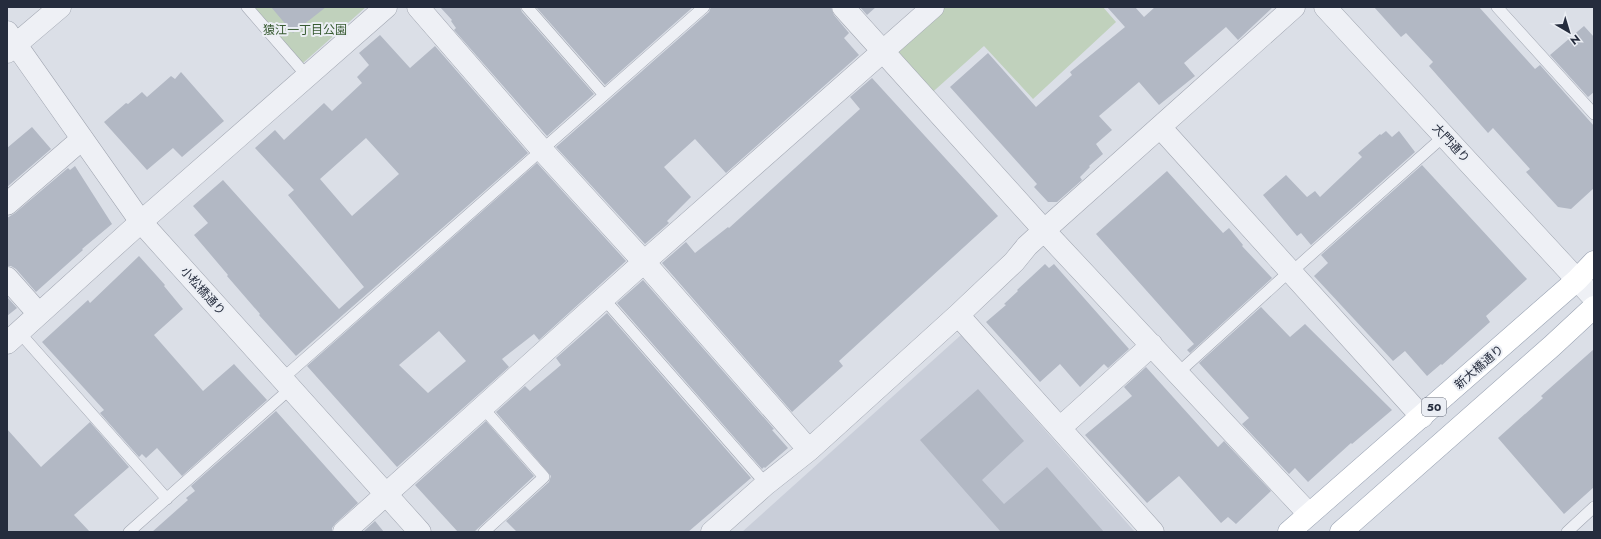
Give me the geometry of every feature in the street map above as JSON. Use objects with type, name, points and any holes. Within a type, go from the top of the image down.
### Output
[{"type":"main road","name":"新大橋通り","points":[[1289,532],[1577,280],[1594,262]]},
{"type":"main road","name":"50","points":[[1341,532],[1552,346],[1594,307]]},
{"type":"street","points":[[10,43],[60,7]]},
{"type":"street","points":[[13,337],[141,222],[386,7]]},
{"type":"street","points":[[418,7],[542,150],[644,262],[809,450]]},
{"type":"street","points":[[844,7],[1044,230],[1309,514]]},
{"type":"street","points":[[344,532],[644,262],[933,7]]},
{"type":"street","points":[[712,532],[766,484],[809,450],[958,315],[1014,262],[1044,230],[1294,7]]},
{"type":"street","name":"大門通り","points":[[1325,7],[1594,298]]},
{"type":"street","name":"小松橋通り","points":[[10,43],[82,139],[141,222],[420,532]]},
{"type":"street","points":[[1160,127],[1422,417]]},
{"type":"street","points":[[7,204],[82,139]]},
{"type":"street","points":[[7,278],[39,314]]},
{"type":"street","points":[[958,315],[1153,532]]},
{"type":"street","points":[[1060,428],[1152,345]]},
{"type":"lane","points":[[247,7],[307,76]]},
{"type":"lane","points":[[527,7],[604,95]]},
{"type":"lane","points":[[130,532],[167,499],[286,383],[542,150],[704,7]]},
{"type":"lane","points":[[1496,7],[1594,114]]},
{"type":"lane","points":[[1178,373],[1290,271],[1296,268],[1444,136]]},
{"type":"lane","points":[[604,299],[766,484]]},
{"type":"lane","points":[[13,337],[167,499]]},
{"type":"lane","points":[[483,408],[544,477],[484,532]]},
{"type":"lane","points":[[1567,532],[1594,507]]},
{"type":"shaded area","points":[[961,335],[1135,532],[742,532]]},
{"type":"green space","name":"猿江一丁目公園","points":[[253,7],[366,7],[303,63]]},
{"type":"green space","points":[[933,7],[1103,7],[1116,22],[1033,99],[984,46],[926,98],[884,51]]},
{"type":"building","points":[[271,7],[326,7],[293,33]]},
{"type":"building","points":[[440,7],[520,7],[522,12],[594,94],[547,136],[454,30],[456,28],[451,21],[452,20]]},
{"type":"building","points":[[536,7],[693,7],[605,85]]},
{"type":"building","points":[[711,7],[831,7],[834,15],[849,33],[844,38],[859,55],[726,173],[695,139],[664,167],[691,197],[667,221],[669,223],[645,244],[556,147],[709,12]]},
{"type":"building","points":[[860,7],[876,7],[867,15]]},
{"type":"building","points":[[1107,7],[1135,7],[1144,17],[1155,7],[1273,7],[1238,40],[1226,27],[1184,63],[1195,76],[1159,105],[1139,82],[1099,116],[1112,130],[1096,144],[1103,154],[1089,166],[1090,167],[1080,177],[1082,180],[1057,202],[1048,202],[1034,187],[1037,184],[950,87],[988,53],[1036,107],[1072,75],[1070,72],[1125,27]]},
{"type":"building","points":[[1374,7],[1479,7],[1535,69],[1540,65],[1594,126],[1594,188],[1571,209],[1558,207],[1526,172],[1530,169],[1493,128],[1488,133],[1429,66],[1433,62],[1406,33],[1401,37]]},
{"type":"building","points":[[1584,26],[1594,37],[1594,92],[1588,97],[1550,55]]},
{"type":"building","points":[[380,35],[410,68],[435,46],[528,153],[296,356],[259,315],[260,314],[194,235],[208,223],[193,206],[223,180],[339,309],[364,287],[288,195],[294,190],[255,148],[275,130],[284,140],[324,103],[332,111],[362,83],[357,77],[369,65],[359,53]],"holes":[[[366,138],[399,174],[352,216],[320,179]]]},
{"type":"building","points":[[181,72],[224,121],[182,157],[173,148],[147,170],[104,122],[126,103],[128,104],[142,92],[147,97],[171,76],[175,79]]},
{"type":"building","points":[[872,78],[998,216],[839,361],[843,366],[792,412],[662,263],[686,242],[695,253],[728,227],[729,228],[860,109],[850,97]]},
{"type":"building","points":[[32,127],[51,149],[7,187],[7,148]]},
{"type":"building","points":[[1386,131],[1392,137],[1399,131],[1415,152],[1311,245],[1301,233],[1297,236],[1263,195],[1286,175],[1307,197],[1315,191],[1320,197],[1362,157],[1358,153],[1380,134],[1381,135]]},
{"type":"building","points":[[537,163],[626,261],[539,340],[534,334],[502,359],[509,367],[397,467],[307,366]],"holes":[[[439,331],[466,361],[428,393],[399,365]]]},
{"type":"building","points":[[1422,165],[1527,279],[1486,316],[1490,322],[1442,365],[1441,364],[1427,376],[1405,351],[1393,361],[1314,276],[1328,263],[1321,255]]},
{"type":"building","points":[[75,166],[112,224],[82,249],[83,250],[36,292],[16,269],[11,266],[7,266],[7,218],[15,213],[68,168],[70,170]]},
{"type":"building","points":[[1167,171],[1223,233],[1229,228],[1243,245],[1242,246],[1272,278],[1190,353],[1187,350],[1194,344],[1096,234]]},
{"type":"building","points":[[139,256],[165,285],[164,286],[183,309],[154,335],[203,391],[234,364],[267,400],[182,476],[157,448],[146,458],[142,454],[139,457],[100,413],[104,410],[42,342],[88,300],[90,303]]},
{"type":"building","points":[[1045,264],[1049,268],[1054,264],[1129,349],[1108,368],[1104,364],[1080,387],[1060,364],[1040,382],[986,322],[1006,305],[1004,304],[1018,291],[1017,290]]},
{"type":"building","points":[[643,280],[774,429],[772,430],[788,448],[765,468],[764,467],[762,469],[617,303]]},
{"type":"building","points":[[7,297],[17,308],[7,316]]},
{"type":"building","points":[[1261,307],[1290,337],[1305,324],[1392,410],[1352,444],[1351,443],[1308,482],[1295,468],[1289,474],[1242,424],[1249,418],[1199,363]]},
{"type":"building","points":[[607,313],[751,478],[688,532],[517,532],[506,521],[549,482],[551,476],[496,412],[525,386],[530,391],[561,365],[556,358]]},
{"type":"building","points":[[1594,349],[1594,487],[1564,514],[1498,438],[1543,398],[1541,396]]},
{"type":"building","points":[[1146,367],[1218,447],[1224,441],[1271,491],[1236,524],[1228,517],[1221,523],[1179,476],[1147,503],[1085,435],[1132,396],[1124,387]]},
{"type":"building","points":[[978,389],[1024,441],[982,480],[1004,504],[1047,467],[1104,532],[1001,532],[920,440]]},
{"type":"building","points":[[276,411],[358,503],[336,523],[332,528],[332,532],[152,532],[188,500],[186,498],[195,491],[191,486]]},
{"type":"building","points":[[486,421],[534,476],[474,532],[458,532],[415,485]]},
{"type":"building","points":[[90,422],[129,467],[74,515],[90,532],[7,532],[7,429],[41,467]]},
{"type":"building","points":[[375,521],[384,532],[363,532]]}]
